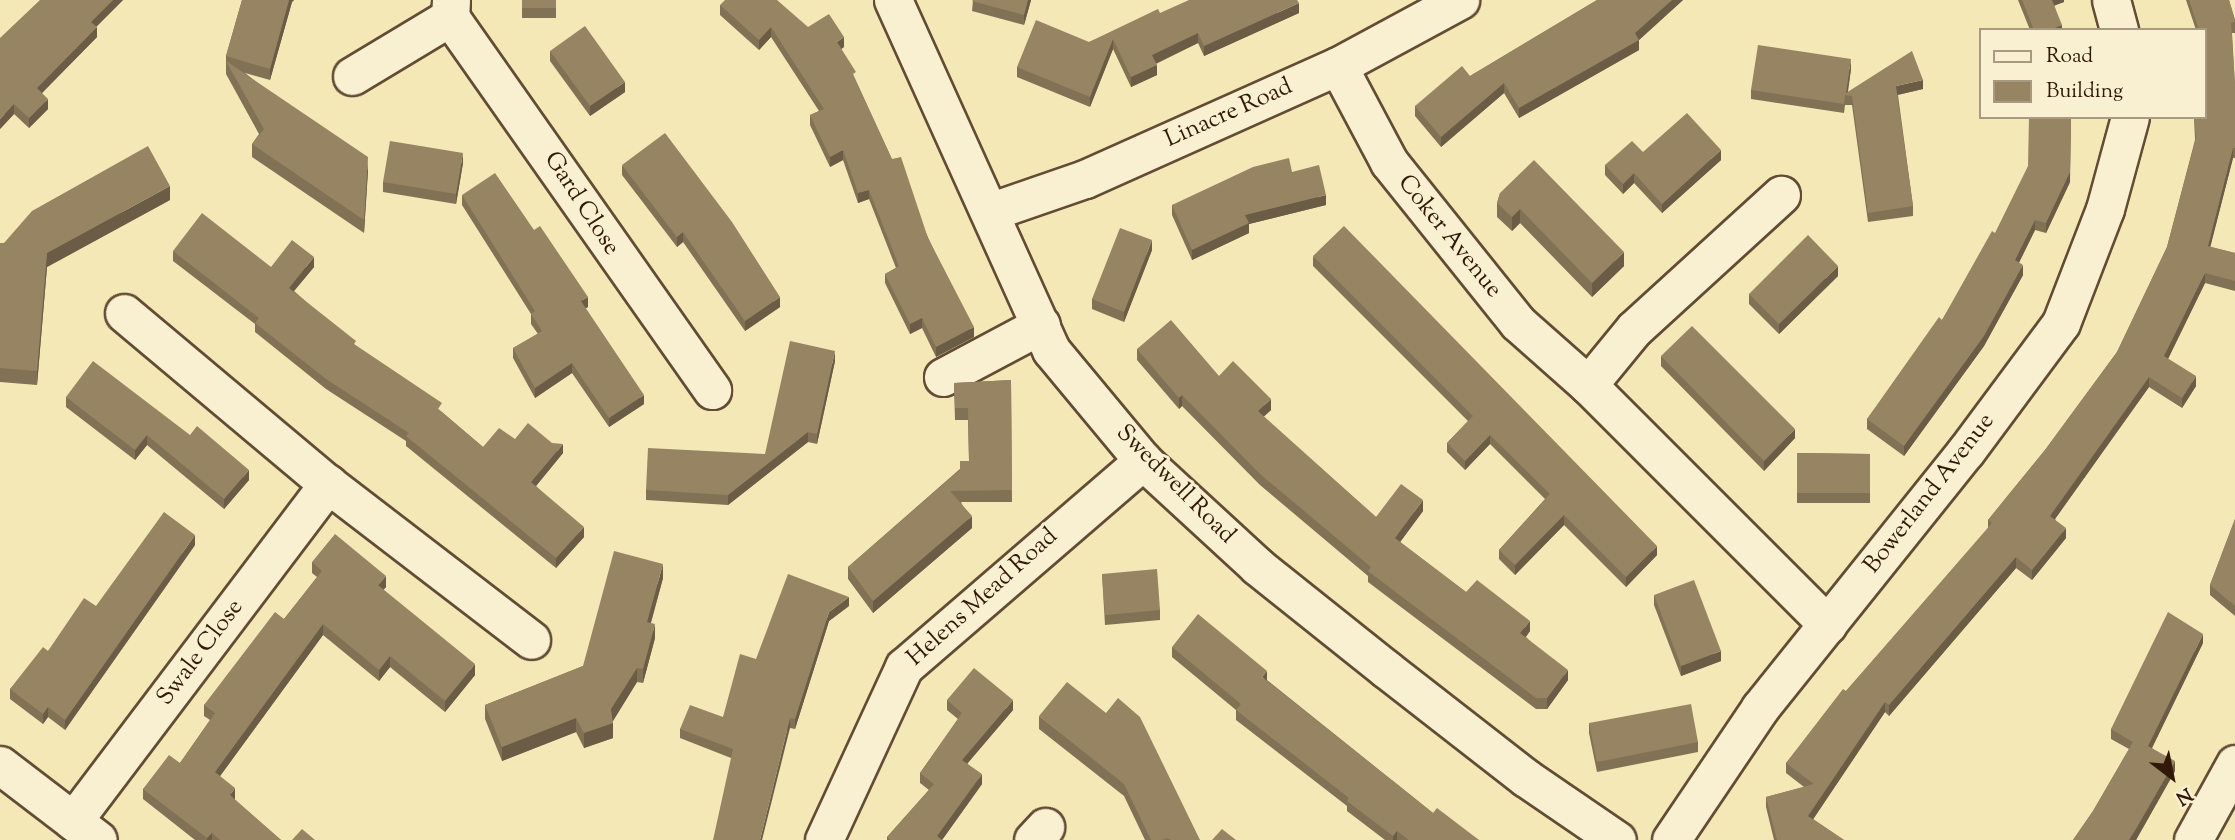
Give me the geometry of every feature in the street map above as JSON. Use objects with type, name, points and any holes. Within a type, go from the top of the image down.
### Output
[{"type":"street","name":"Swedwell Road","points":[[893,0],[992,211],[1051,350],[1143,461],[1289,592],[1525,778],[1617,840]]},
{"type":"street","name":"Linacre Road","points":[[992,211],[1085,179],[1338,66],[1460,0]]},
{"type":"street","points":[[2111,0],[2118,28]]},
{"type":"street","name":"Gard Close","points":[[352,76],[450,9],[712,390]]},
{"type":"street","name":"Coker Avenue","points":[[1338,66],[1389,162],[1518,323],[1588,385],[1828,625]]},
{"type":"street","name":"Bowerland Avenue","points":[[1671,840],[1760,708],[1828,625],[2061,323],[2105,209],[2129,119]]},
{"type":"street","points":[[1588,385],[1634,329],[1781,195]]},
{"type":"street","points":[[124,313],[328,484],[531,640]]},
{"type":"street","points":[[943,377],[1041,326]]},
{"type":"street","name":"Helens Mead Road","points":[[824,840],[904,667],[1143,461]]},
{"type":"street","name":"Swale Close","points":[[86,830],[328,484]]},
{"type":"street","points":[[2193,840],[2235,764]]},
{"type":"street","points":[[0,765],[86,830]]},
{"type":"building","points":[[40,0],[113,0],[91,22],[97,27],[37,88],[48,99],[29,118],[14,104],[0,119],[0,38]]},
{"type":"building","points":[[242,0],[289,0],[270,69],[226,56]]},
{"type":"building","points":[[522,0],[556,0],[556,8],[522,8]]},
{"type":"building","points":[[725,0],[777,0],[808,27],[829,14],[844,37],[837,42],[856,72],[853,74],[892,159],[901,157],[928,238],[974,327],[936,347],[922,318],[910,324],[885,274],[899,266],[869,190],[858,193],[843,150],[830,157],[810,115],[824,109],[771,27],[759,40],[720,5]]},
{"type":"building","points":[[973,0],[1028,0],[1024,15]]},
{"type":"building","points":[[1189,0],[1297,0],[1299,3],[1204,46],[1198,33],[1152,55],[1157,65],[1131,77],[1113,39],[1090,97],[1017,67],[1036,20],[1089,42],[1158,9],[1160,13]]},
{"type":"building","points":[[1597,0],[1672,0],[1635,33],[1639,40],[1519,108],[1504,83],[1441,137],[1415,106],[1462,66],[1470,76]]},
{"type":"building","points":[[2022,0],[2052,0],[2062,25],[2055,28],[2033,28]]},
{"type":"building","points":[[2189,0],[2229,0],[2235,20],[2231,23],[2235,148],[2208,246],[2235,253],[2235,281],[2205,273],[2164,356],[2196,376],[2182,398],[2149,377],[2050,516],[2066,528],[2032,570],[2016,557],[1889,705],[1885,702],[1808,816],[1844,840],[1777,840],[1766,797],[1814,784],[1786,763],[1843,689],[1846,691],[1992,523],[1988,520],[2045,450],[2117,352],[2167,247],[2196,138],[2194,119],[2207,119],[2207,28],[2198,28]]},
{"type":"building","points":[[585,26],[625,82],[590,106],[550,51]]},
{"type":"building","points":[[1758,45],[1851,59],[1846,93],[1912,51],[1923,80],[1896,86],[1913,206],[1868,213],[1852,96],[1845,95],[1844,104],[1751,90]]},
{"type":"building","points":[[226,61],[368,157],[364,220],[252,144],[264,129]]},
{"type":"building","points":[[1687,113],[1721,150],[1662,204],[1634,173],[1623,184],[1605,165],[1632,141],[1643,152]]},
{"type":"building","points":[[2029,119],[2071,119],[2070,172],[2046,223],[2035,220],[2015,260],[2023,265],[1984,336],[1904,446],[1867,419],[1939,317],[1942,320],[1992,231],[1995,233],[2028,166]]},
{"type":"building","points":[[665,133],[732,222],[780,297],[745,321],[683,232],[677,237],[622,165]]},
{"type":"building","points":[[390,141],[463,153],[456,194],[383,182]]},
{"type":"building","points":[[148,146],[170,186],[47,253],[37,371],[0,368],[0,243],[4,243],[32,211]]},
{"type":"building","points":[[1289,158],[1292,172],[1319,165],[1326,195],[1245,215],[1249,223],[1192,250],[1172,205],[1253,167]]},
{"type":"building","points":[[1534,160],[1624,252],[1592,283],[1520,209],[1512,217],[1497,203],[1500,193]]},
{"type":"building","points":[[495,173],[534,230],[540,226],[588,297],[581,301],[644,395],[609,418],[572,363],[535,388],[513,348],[542,331],[531,314],[535,311],[462,195]]},
{"type":"building","points":[[202,213],[271,267],[292,240],[314,257],[289,288],[356,341],[354,344],[442,403],[438,409],[483,447],[499,428],[515,439],[528,423],[552,443],[563,444],[531,482],[584,527],[556,558],[406,436],[409,433],[326,379],[255,323],[259,318],[173,251]]},
{"type":"building","points":[[1344,226],[1657,546],[1626,577],[1564,515],[1515,565],[1499,550],[1550,494],[1490,435],[1465,461],[1447,443],[1473,416],[1313,256]]},
{"type":"building","points":[[1120,228],[1152,240],[1124,312],[1092,299]]},
{"type":"building","points":[[1808,235],[1838,266],[1779,324],[1749,294]]},
{"type":"building","points":[[1171,320],[1219,376],[1233,361],[1271,399],[1258,411],[1376,517],[1401,484],[1423,500],[1395,538],[1466,592],[1477,580],[1530,621],[1520,633],[1568,670],[1547,698],[1536,698],[1368,571],[1371,567],[1260,474],[1182,395],[1179,398],[1137,349]]},
{"type":"building","points":[[1692,326],[1795,429],[1764,461],[1661,356]]},
{"type":"building","points":[[790,341],[835,351],[817,434],[808,432],[728,495],[646,490],[648,448],[765,454]]},
{"type":"building","points":[[93,361],[190,435],[197,426],[249,470],[224,499],[147,435],[135,450],[66,397]]},
{"type":"building","points":[[1011,380],[1012,490],[950,491],[972,516],[873,601],[848,567],[960,470],[960,461],[969,461],[968,408],[955,408],[954,383]]},
{"type":"building","points":[[1797,453],[1870,454],[1870,493],[1797,493]]},
{"type":"building","points":[[164,512],[195,535],[65,720],[48,707],[43,714],[10,689],[43,647],[48,651],[84,598],[96,606]]},
{"type":"building","points":[[2235,519],[2235,606],[2210,585]]},
{"type":"building","points":[[335,534],[386,576],[378,585],[475,664],[445,701],[390,656],[379,670],[323,624],[215,772],[235,788],[230,795],[281,840],[220,840],[212,833],[207,838],[143,789],[169,755],[180,763],[215,713],[204,705],[275,612],[284,619],[322,571],[312,562]]},
{"type":"building","points":[[614,551],[663,564],[647,622],[655,624],[643,669],[637,668],[611,709],[613,723],[584,733],[576,718],[502,747],[485,705],[583,666]]},
{"type":"building","points":[[1157,569],[1160,610],[1105,615],[1102,574]]},
{"type":"building","points":[[788,574],[849,597],[829,612],[795,719],[790,718],[760,840],[713,840],[733,749],[680,729],[690,705],[723,717],[740,654],[756,659]]},
{"type":"building","points":[[1694,580],[1721,651],[1681,666],[1654,595]]},
{"type":"building","points":[[2168,612],[2203,634],[2148,746],[2175,761],[2129,840],[2073,840],[2133,742],[2111,729]]},
{"type":"building","points":[[1198,614],[1267,671],[1262,677],[1433,813],[1437,808],[1479,840],[1409,840],[1397,831],[1393,836],[1347,801],[1349,798],[1236,710],[1241,704],[1172,647]]},
{"type":"building","points":[[974,668],[1013,700],[962,760],[982,774],[937,836],[942,840],[890,840],[887,837],[934,784],[920,773],[962,713],[947,700]]},
{"type":"building","points":[[1067,682],[1106,713],[1118,698],[1140,717],[1200,840],[1151,840],[1124,784],[1039,716]]},
{"type":"building","points":[[1691,704],[1698,742],[1597,762],[1589,723]]},
{"type":"building","points":[[302,829],[315,840],[292,840]]},
{"type":"building","points":[[1222,829],[1236,840],[1212,840]]}]
